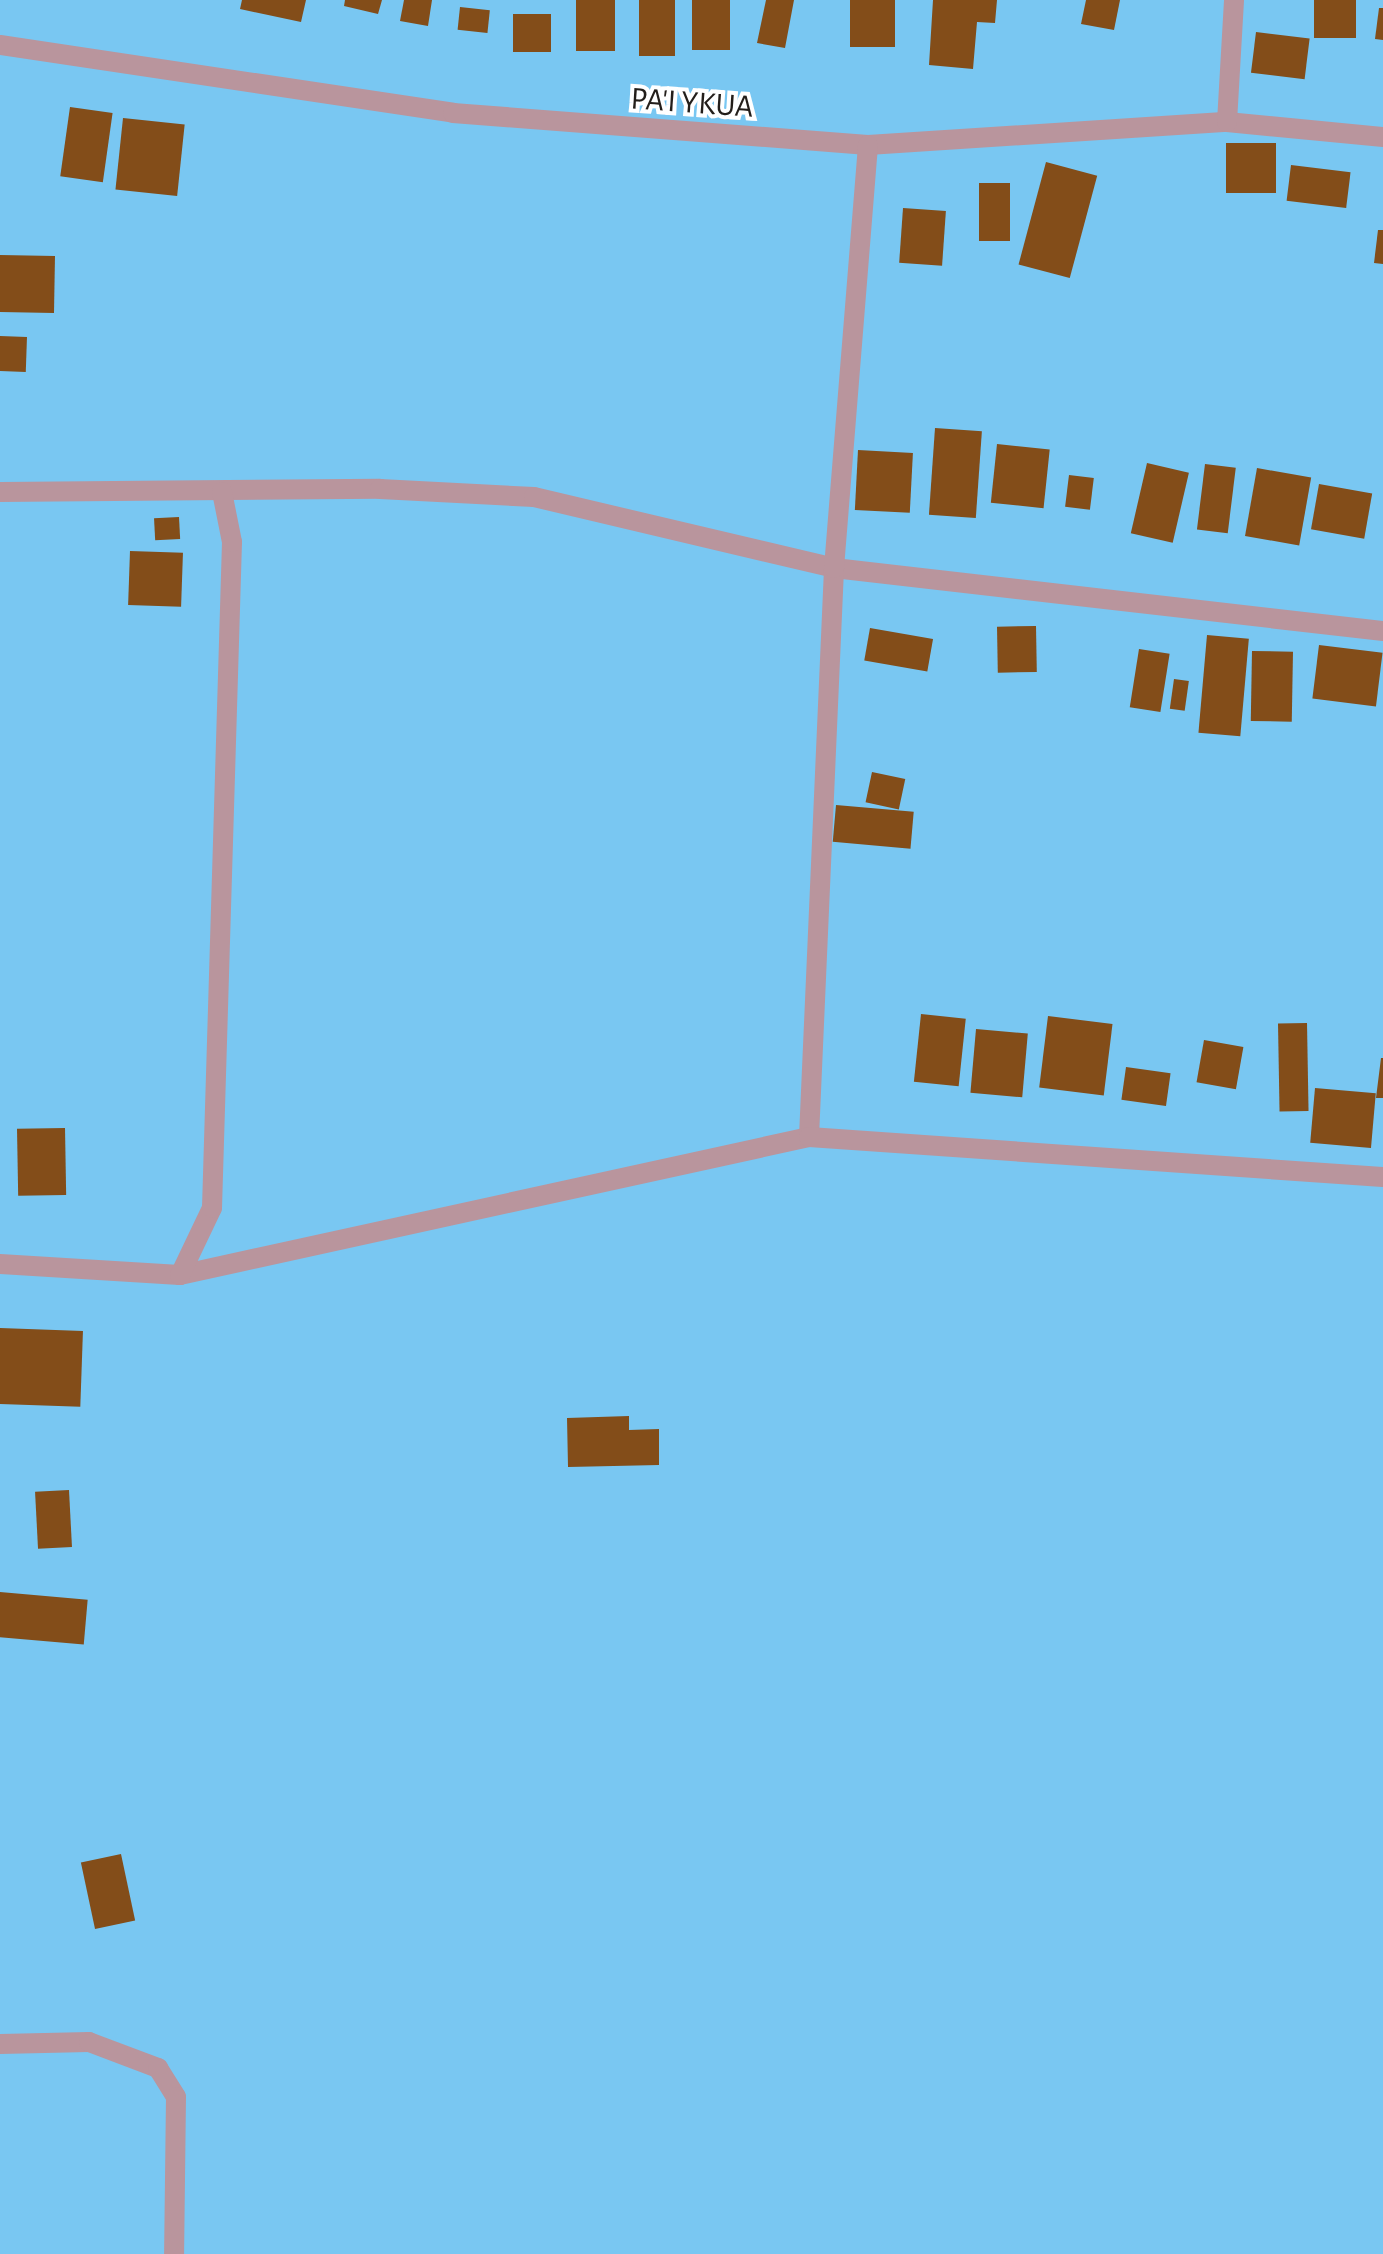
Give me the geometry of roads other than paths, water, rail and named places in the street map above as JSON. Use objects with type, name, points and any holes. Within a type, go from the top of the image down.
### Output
[{"type":"street","points":[[1227,122],[1234,0]]},
{"type":"street","name":"PA'I YKUA","points":[[0,45],[453,113],[868,145],[1227,122],[1383,137]]},
{"type":"street","points":[[809,1137],[834,568],[868,145]]},
{"type":"street","points":[[0,492],[380,489],[534,497],[834,568],[1383,631]]},
{"type":"street","points":[[180,1275],[212,1208],[232,542],[222,492]]},
{"type":"street","points":[[0,1264],[180,1275],[809,1137],[1383,1177]]},
{"type":"street","points":[[0,2044],[89,2042],[158,2068],[176,2097],[174,2254]]},
{"type":"water","points":[[0,0],[1383,0],[1383,2254],[0,2254]]}]
